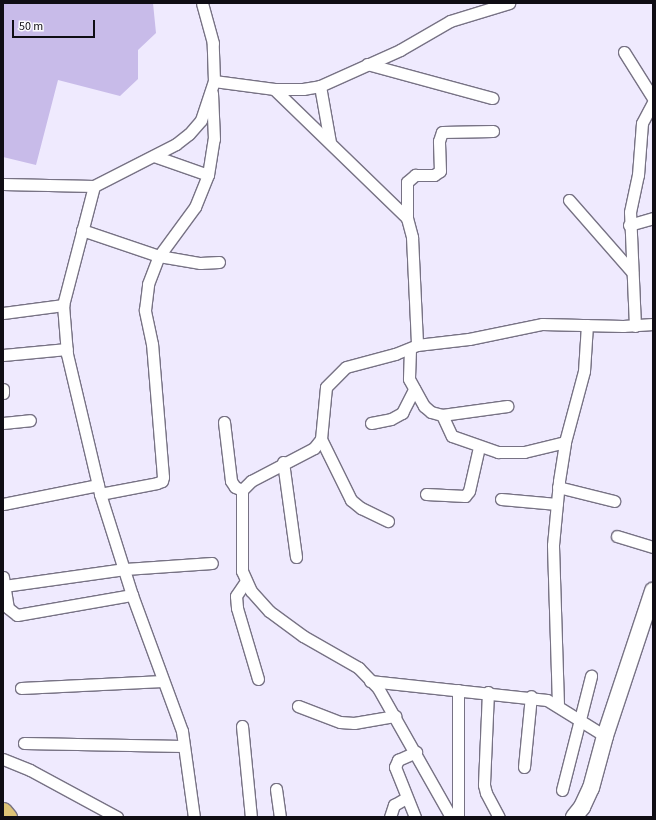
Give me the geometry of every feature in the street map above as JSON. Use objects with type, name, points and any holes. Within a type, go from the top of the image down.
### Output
[{"type":"main road","points":[[3,811],[8,817]]},
{"type":"street","points":[[3,184],[94,186],[176,144],[201,120],[212,92],[214,81],[212,43],[202,3]]},
{"type":"street","points":[[214,81],[274,88],[303,89],[320,86],[400,50],[450,21],[509,3]]},
{"type":"street","points":[[624,52],[653,98]]},
{"type":"street","points":[[367,64],[492,98]]},
{"type":"street","points":[[320,86],[330,142]]},
{"type":"street","points":[[274,88],[407,218]]},
{"type":"street","points":[[3,504],[99,489],[157,483],[162,481],[163,477],[152,344],[145,310],[148,284],[159,256],[195,207],[208,174],[214,139],[212,92]]},
{"type":"street","points":[[635,326],[629,225],[633,191],[638,175],[642,123],[653,102]]},
{"type":"street","points":[[493,131],[442,132],[439,141],[440,171],[434,174],[415,175],[407,182],[407,218],[412,237],[413,347],[409,379],[424,406],[431,412],[442,415],[507,406]]},
{"type":"street","points":[[154,156],[208,174]]},
{"type":"street","points":[[94,186],[63,305],[67,349],[99,489],[132,595],[182,731],[194,817]]},
{"type":"street","points":[[570,200],[632,272]]},
{"type":"street","points":[[629,225],[653,218]]},
{"type":"street","points":[[82,230],[159,256],[200,264],[219,262]]},
{"type":"street","points":[[3,313],[63,305]]},
{"type":"street","points":[[388,521],[350,500],[321,439],[326,387],[334,376],[346,367],[413,347],[468,339],[542,324],[635,326],[653,324]]},
{"type":"street","points":[[558,705],[554,545],[558,488],[565,442],[584,371],[587,325]]},
{"type":"street","points":[[3,355],[67,349]]},
{"type":"street","points":[[371,423],[391,419],[402,413],[414,389]]},
{"type":"street","points":[[442,415],[452,436],[479,447],[513,453],[565,442]]},
{"type":"street","points":[[3,423],[30,420]]},
{"type":"street","points":[[224,422],[231,481],[235,487],[242,490]]},
{"type":"street","points":[[321,439],[314,448],[282,462],[251,481],[242,490],[241,561],[246,581],[269,611],[303,636],[358,668],[370,681],[395,716],[451,817]]},
{"type":"street","points":[[426,494],[465,496],[469,491],[479,447]]},
{"type":"street","points":[[282,462],[296,557]]},
{"type":"street","points":[[558,488],[614,501]]},
{"type":"street","points":[[501,499],[557,504]]},
{"type":"street","points":[[617,536],[653,548]]},
{"type":"street","points":[[132,595],[17,615],[8,608],[4,581],[125,569],[212,563]]},
{"type":"street","points":[[246,581],[236,596],[237,608],[258,679]]},
{"type":"street","points":[[574,817],[582,807],[591,788],[605,736],[653,591]]},
{"type":"street","points":[[562,790],[581,721],[591,676]]},
{"type":"street","points":[[21,688],[163,681]]},
{"type":"street","points":[[370,681],[531,696],[558,705],[605,736]]},
{"type":"street","points":[[458,690],[458,817]]},
{"type":"street","points":[[488,692],[484,785],[486,794],[499,817]]},
{"type":"street","points":[[524,767],[531,696]]},
{"type":"street","points":[[298,706],[340,722],[354,723],[395,716]]},
{"type":"street","points":[[242,726],[252,817]]},
{"type":"street","points":[[24,743],[183,746]]},
{"type":"street","points":[[415,817],[397,774],[396,763],[416,752]]},
{"type":"street","points":[[3,759],[30,770],[115,817]]},
{"type":"street","points":[[276,789],[280,817]]},
{"type":"street","points":[[390,817],[394,805],[406,798]]},
{"type":"shaded area","points":[[3,3],[153,3],[156,33],[138,50],[138,79],[120,96],[58,80],[36,165],[3,157]]}]
